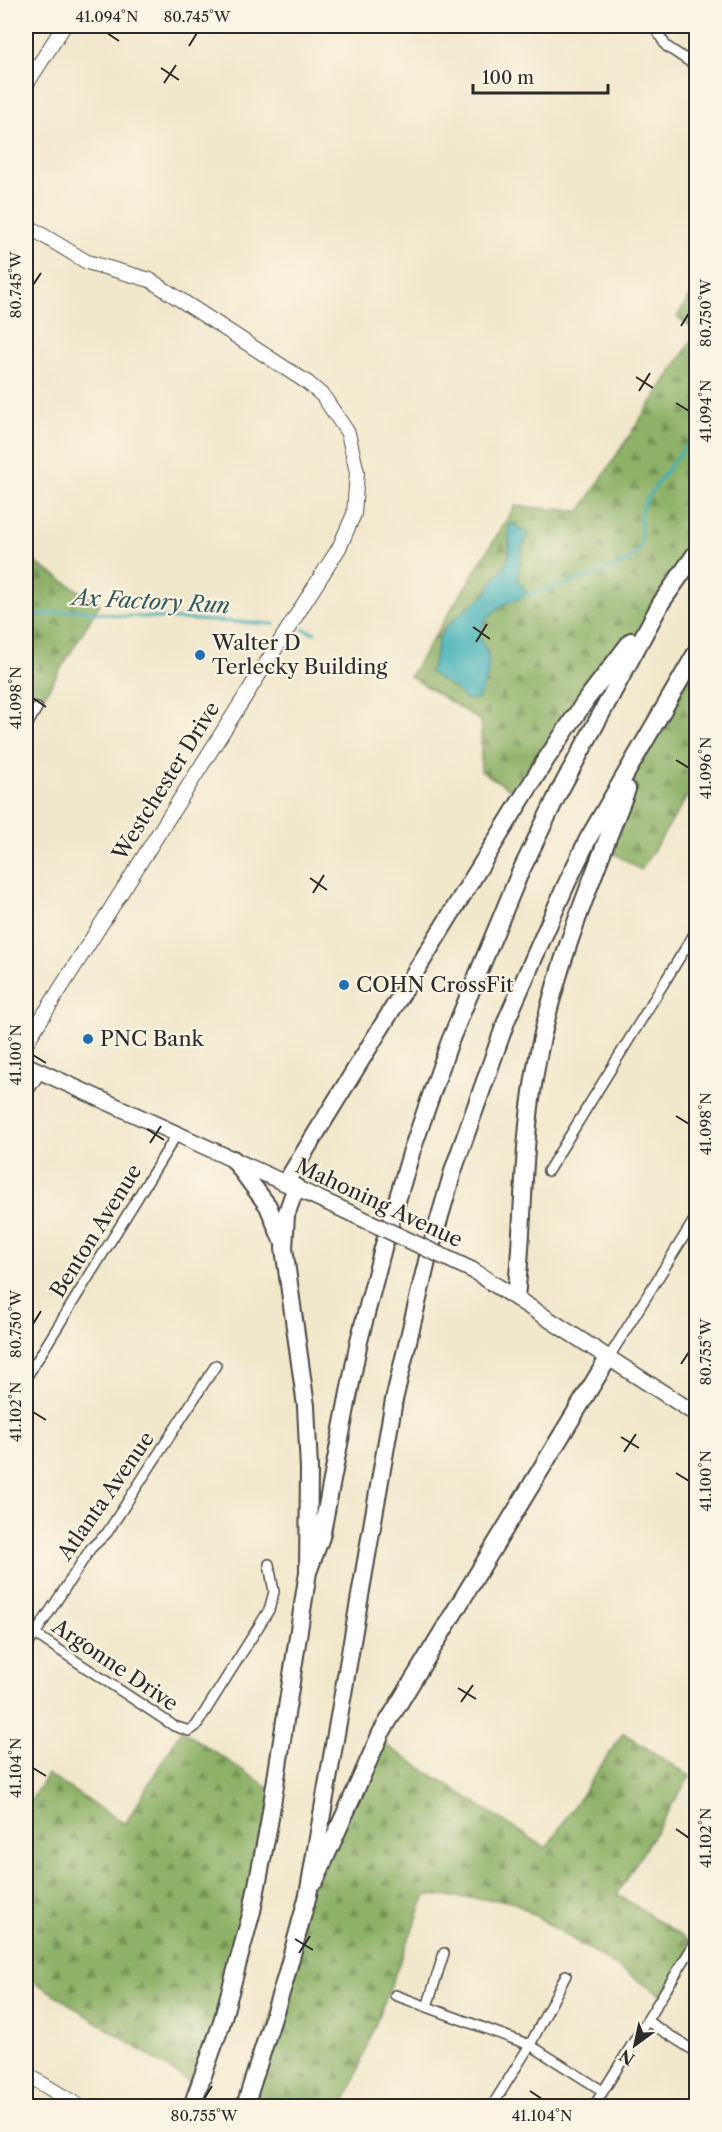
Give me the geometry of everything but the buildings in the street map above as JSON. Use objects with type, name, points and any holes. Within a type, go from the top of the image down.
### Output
[{"type":"highway","points":[[192,2106],[221,2025],[252,1911],[269,1824],[308,1572],[309,1469],[306,1406],[284,1248],[291,1185],[545,761],[586,700],[661,603],[696,553]]},
{"type":"highway","points":[[308,1572],[321,1537],[357,1353],[383,1248],[412,1150],[450,1041],[483,956],[559,792],[661,603]]},
{"type":"highway","points":[[245,2106],[276,2014],[308,1895],[394,1400],[437,1224],[479,1093],[544,930],[588,839],[696,653]]},
{"type":"highway","points":[[516,1297],[529,1114],[542,1036],[574,924],[643,746]]},
{"type":"highway","points":[[233,1159],[268,1206],[284,1248]]},
{"type":"highway","points":[[308,1895],[332,1848],[381,1733],[609,1358]]},
{"type":"main road","name":"Mahoning Avenue","points":[[26,1065],[472,1270],[696,1414]]},
{"type":"street","points":[[26,85],[64,26]]},
{"type":"street","points":[[654,26],[666,46],[696,66]]},
{"type":"street","name":"Westchester Drive","points":[[26,225],[87,262],[150,280],[316,389],[334,410],[348,433],[355,457],[358,487],[354,514],[339,548],[26,1043]]},
{"type":"street","points":[[26,727],[38,708]]},
{"type":"street","points":[[548,1171],[696,931]]},
{"type":"street","points":[[26,1095],[41,1072]]},
{"type":"street","name":"Benton Avenue","points":[[26,1378],[177,1134]]},
{"type":"street","points":[[609,1358],[696,1217]]},
{"type":"street","name":"Atlanta Avenue","points":[[26,1648],[91,1548],[107,1533],[216,1365]]},
{"type":"street","name":"Argonne Drive","points":[[26,1628],[185,1731],[196,1726],[269,1610],[274,1592],[269,1564]]},
{"type":"street","points":[[594,2106],[696,1941]]},
{"type":"street","points":[[427,2007],[444,1953]]},
{"type":"street","points":[[492,2106],[530,2045],[566,1975]]},
{"type":"street","points":[[395,1995],[530,2045],[603,2091]]},
{"type":"street","points":[[647,2021],[696,2052]]},
{"type":"street","points":[[26,2073],[79,2106]]},
{"type":"green space","points":[[696,287],[696,330],[677,317]]},
{"type":"green space","points":[[696,334],[696,553],[523,797],[481,771],[481,721],[410,676],[515,506],[580,511]]},
{"type":"green space","points":[[26,557],[100,604],[37,708],[26,700]]},
{"type":"green space","points":[[696,653],[696,783],[641,870],[604,847],[643,746]]},
{"type":"green space","points":[[181,1730],[274,1791],[199,2088],[26,1976],[26,1809],[47,1774],[125,1824]]},
{"type":"green space","points":[[623,1733],[690,1776],[617,1894],[694,1944],[663,1996],[512,1901],[426,1895],[344,2106],[245,2106],[308,1895],[378,1740],[546,1848]]},
{"type":"water","points":[[509,524],[516,524],[518,529],[529,534],[523,546],[517,579],[526,591],[522,598],[494,611],[484,623],[479,636],[487,652],[488,675],[478,699],[465,700],[456,690],[429,671],[443,632],[454,619],[488,592],[506,563],[509,555]]},
{"type":"waterway","name":"Ax Factory Run","points":[[525,595],[602,572],[629,560],[637,553],[641,542],[640,513],[642,508],[659,481],[696,434]]},
{"type":"waterway","name":"Ax Factory Run","points":[[26,617],[77,610],[123,616],[274,624]]},
{"type":"waterway","name":"Ax Factory Run","points":[[303,629],[315,633]]},
{"type":"place","name":"Walter D Terlecky Building","points":[[200,655]]},
{"type":"place","name":"COHN CrossFit","points":[[344,985]]},
{"type":"place","name":"PNC Bank","points":[[88,1039]]}]
